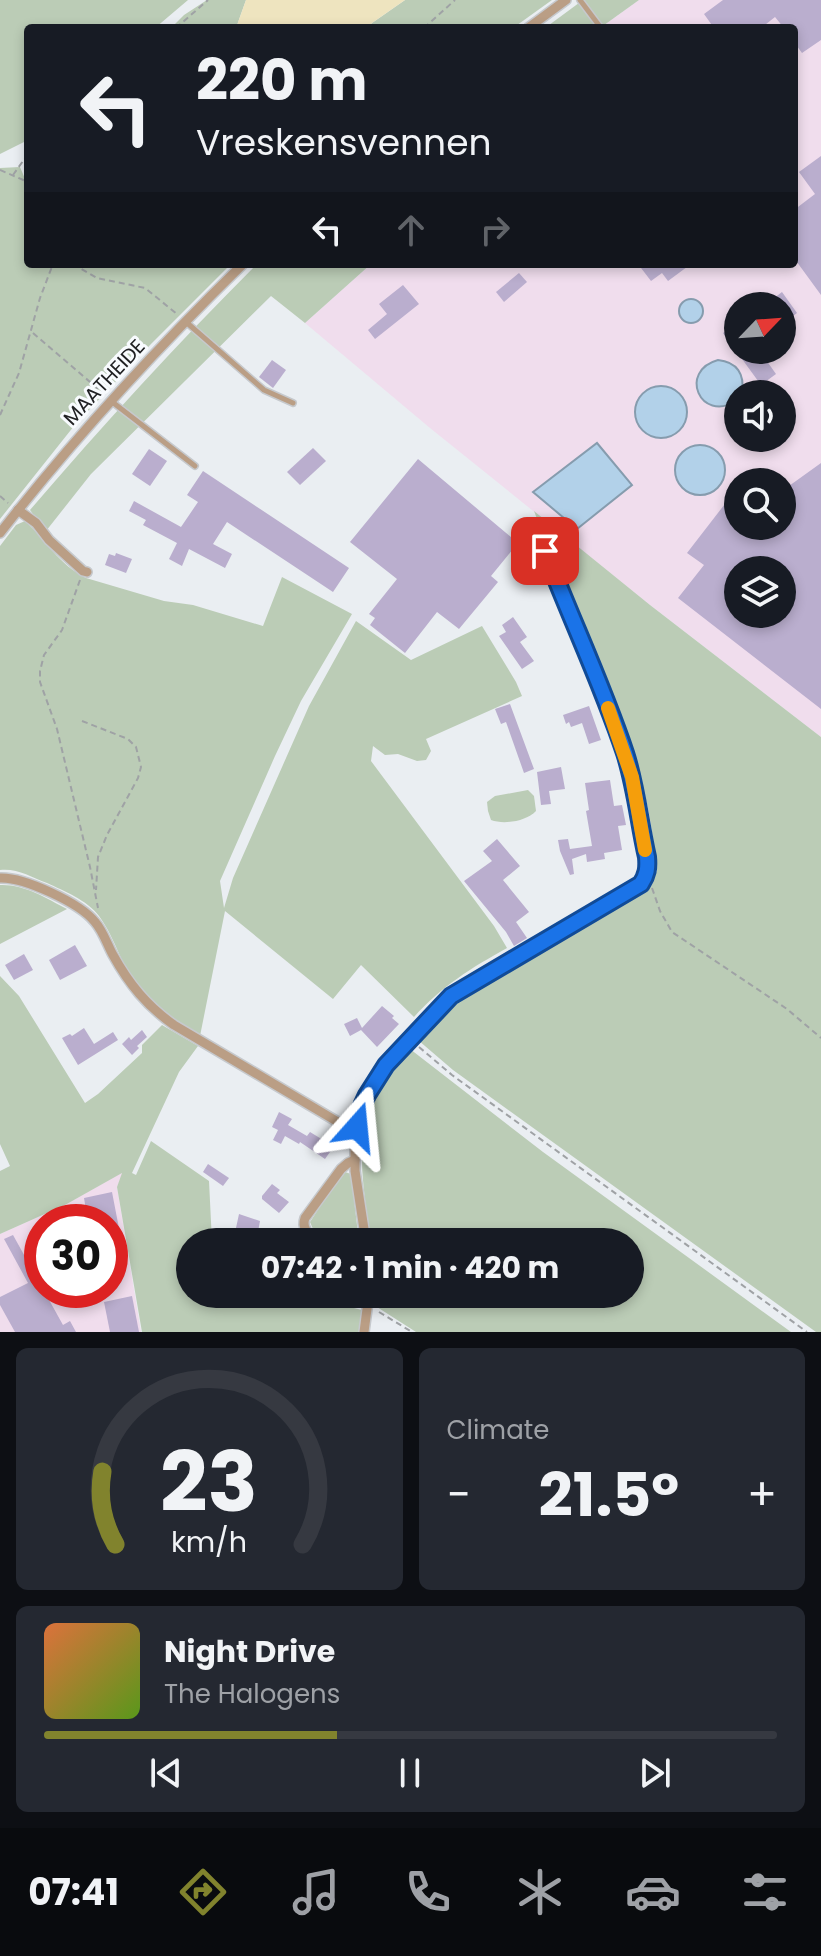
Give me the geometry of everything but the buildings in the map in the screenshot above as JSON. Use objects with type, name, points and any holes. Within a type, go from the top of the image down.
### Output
[{"type":"street","points":[[533,24],[566,0]]},
{"type":"street","name":"MAATHEIDE","points":[[0,533],[73,442],[239,268]]},
{"type":"street","points":[[18,510],[36,523],[49,540],[85,572]]},
{"type":"street","points":[[364,1228],[355,1160],[357,1127],[361,1108],[386,1065],[451,996],[641,884],[646,876],[647,857],[625,754],[545,551]]},
{"type":"street","points":[[0,878],[35,886],[84,911],[96,923],[137,994],[159,1015],[343,1125],[357,1127]]},
{"type":"street","points":[[304,1228],[305,1218],[341,1169],[355,1160]]},
{"type":"street","points":[[364,1332],[367,1308]]},
{"type":"lane","points":[[580,0],[598,24]]},
{"type":"lane","points":[[185,322],[264,390],[293,403]]},
{"type":"lane","points":[[111,400],[195,466]]},
{"type":"path","points":[[181,24],[208,0]]},
{"type":"path","points":[[428,24],[455,0]]},
{"type":"path","points":[[13,175],[24,160]]},
{"type":"path","points":[[0,170],[24,180]]},
{"type":"path","points":[[0,415],[19,373],[51,268]]},
{"type":"path","points":[[80,268],[97,278],[145,288],[185,322]]},
{"type":"path","points":[[32,333],[111,400]]},
{"type":"path","points":[[0,496],[18,510]]},
{"type":"path","points":[[85,572],[62,630],[44,655],[40,682],[57,729],[96,896]]},
{"type":"path","points":[[82,721],[128,739],[136,747],[141,767],[98,857],[96,923]]},
{"type":"path","points":[[646,876],[672,932],[787,1009],[821,1038]]},
{"type":"path","points":[[409,1039],[452,1075],[807,1332]]},
{"type":"path","points":[[369,1308],[412,1332]]},
{"type":"shaded area","points":[[639,0],[821,0],[821,737],[650,605],[305,323],[367,268],[798,268],[798,24],[606,24]]},
{"type":"shaded area","points":[[123,1172],[117,1187],[120,1204],[67,1204]]},
{"type":"shaded area","points":[[24,1223],[24,1308],[128,1308],[128,1253],[141,1332],[0,1332],[0,1234]]},
{"type":"green space","points":[[0,0],[188,0],[160,24],[24,24],[24,142],[0,154]]},
{"type":"green space","points":[[207,0],[246,0],[237,24],[175,24]]},
{"type":"green space","points":[[405,0],[552,0],[519,24],[372,23]]},
{"type":"green space","points":[[583,0],[639,0],[606,24],[550,24]]},
{"type":"green space","points":[[20,167],[24,176],[24,268],[227,268],[74,426],[0,519],[0,168]]},
{"type":"green space","points":[[253,268],[367,268],[305,323],[271,296],[91,474],[46,531],[30,510],[198,324]]},
{"type":"green space","points":[[534,511],[821,737],[821,1332],[816,1332],[453,1070],[418,1040],[463,995],[645,889],[657,871],[647,804],[631,746],[563,579],[567,564],[559,549],[546,542]]},
{"type":"green space","points":[[25,521],[60,559],[86,578],[164,601],[193,605],[263,626],[282,577],[352,614],[301,701],[220,881],[224,908],[233,878],[309,706],[356,621],[411,660],[482,626],[522,696],[426,739],[431,751],[426,760],[417,761],[398,754],[385,755],[373,746],[371,761],[494,926],[507,948],[458,978],[414,1017],[361,965],[333,999],[225,911],[200,1036],[161,1010],[141,992],[105,925],[88,905],[30,876],[0,870],[0,546],[16,525]]},
{"type":"green space","points":[[528,790],[534,796],[536,811],[515,821],[491,820],[487,802],[495,796]]},
{"type":"green space","points":[[0,885],[26,889],[67,909],[0,944]]},
{"type":"green space","points":[[0,976],[19,996],[85,1103],[142,1053],[142,1045],[162,1025],[198,1046],[179,1072],[132,1173],[136,1175],[151,1141],[209,1181],[211,1228],[176,1228],[176,1308],[354,1308],[362,1310],[359,1332],[142,1332],[128,1251],[128,1204],[120,1204],[117,1187],[122,1173],[67,1204],[24,1204],[24,1223],[0,1234],[0,1171],[10,1166],[0,1144]]},
{"type":"green space","points":[[410,1049],[543,1152],[791,1332],[416,1332],[379,1308],[644,1308],[644,1228],[369,1228],[363,1176],[364,1133],[376,1092]]},
{"type":"green space","points":[[345,1172],[351,1174],[357,1228],[313,1228],[310,1222]]},
{"type":"sand","points":[[246,0],[405,0],[371,24],[237,24]]},
{"type":"water","points":[[691,299],[700,302],[703,311],[700,320],[691,323],[682,320],[679,311],[682,302]]},
{"type":"water","points":[[718,360],[724,361],[724,364],[735,366],[741,375],[742,380],[724,380],[724,406],[712,405],[698,393],[699,374]]},
{"type":"water","points":[[661,386],[679,394],[687,412],[679,430],[661,438],[643,430],[635,412],[643,394]]},
{"type":"water","points":[[597,443],[632,485],[577,529],[533,492]]},
{"type":"water","points":[[691,447],[709,447],[723,461],[723,479],[709,493],[691,493],[677,479],[677,461]]},
{"type":"slow traffic","points":[[608,708],[632,777],[645,850]]},
{"type":"route","points":[[357,1127],[361,1108],[374,1081],[394,1055],[451,996],[641,884],[646,876],[647,857],[625,754],[545,551]]}]
